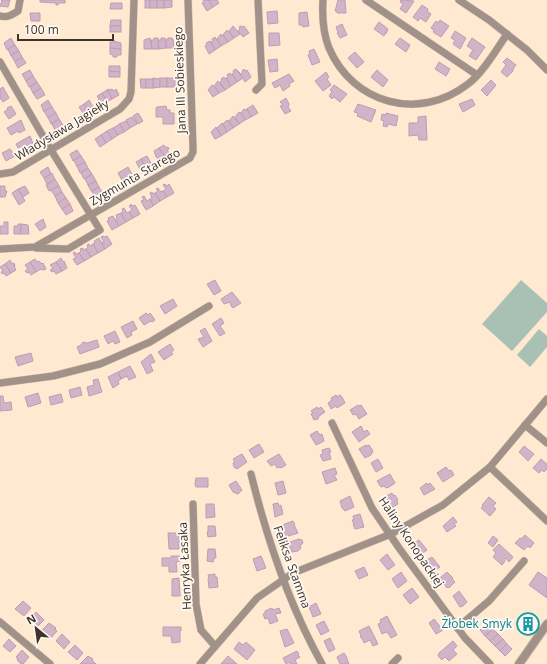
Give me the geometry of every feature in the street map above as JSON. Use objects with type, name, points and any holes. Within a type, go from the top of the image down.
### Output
[{"type":"street","name":"Władysława Jagiełły","points":[[0,174],[13,172],[51,150],[120,108],[129,99],[131,92],[134,0]]},
{"type":"street","name":"Jana III Sobieskiego","points":[[188,0],[193,147],[193,152],[190,158]]},
{"type":"street","points":[[256,90],[262,84],[258,0]]},
{"type":"street","points":[[323,0],[324,31],[335,60],[342,71],[354,83],[375,96],[397,103],[426,103],[454,94],[477,76],[508,34]]},
{"type":"street","points":[[366,0],[477,76]]},
{"type":"street","points":[[459,0],[508,34],[547,70]]},
{"type":"street","points":[[0,16],[10,16],[18,11],[20,3]]},
{"type":"street","points":[[0,62],[90,215]]},
{"type":"street","name":"Zygmunta Starego","points":[[35,248],[190,158]]},
{"type":"street","name":"Zygmunta Starego","points":[[0,250],[35,248],[68,249],[100,230],[90,215]]},
{"type":"street","points":[[0,383],[53,376],[100,364],[150,342],[210,306]]},
{"type":"street","points":[[200,664],[257,598],[293,573],[391,534],[443,505],[490,467],[547,399]]},
{"type":"street","name":"Haliny Konopackiej","points":[[332,423],[372,508],[457,628],[490,664]]},
{"type":"street","points":[[525,425],[547,443]]},
{"type":"street","points":[[490,467],[547,521]]},
{"type":"street","name":"Feliksa Stamma","points":[[251,474],[260,513],[283,580],[309,642],[322,664]]},
{"type":"street","name":"Henryka Łasaka","points":[[193,504],[196,604],[201,630],[215,646]]},
{"type":"street","points":[[457,628],[489,601],[524,561]]},
{"type":"street","points":[[0,622],[50,664]]},
{"type":"street","points":[[518,664],[547,624]]},
{"type":"street","points":[[392,664],[398,658]]},
{"type":"green space","points":[[521,280],[547,303],[547,312],[512,351],[482,324]]},
{"type":"green space","points":[[539,329],[547,336],[547,347],[530,367],[517,355]]},
{"type":"building","points":[[1,0],[10,0],[8,7],[0,6]]},
{"type":"building","points":[[40,0],[65,0],[65,3],[58,3],[58,5],[56,5],[56,3],[40,2]]},
{"type":"building","points":[[145,0],[150,0],[150,8],[145,8]]},
{"type":"building","points":[[150,0],[157,0],[157,8],[150,8]]},
{"type":"building","points":[[157,0],[164,0],[164,8],[157,8]]},
{"type":"building","points":[[164,0],[172,0],[172,7],[164,8]]},
{"type":"building","points":[[203,0],[208,0],[213,7],[207,11],[202,3],[204,2]]},
{"type":"building","points":[[208,0],[217,0],[219,3],[213,7]]},
{"type":"building","points":[[338,0],[345,0],[346,13],[337,13],[337,11],[335,11]]},
{"type":"building","points":[[401,0],[414,1],[406,13],[400,9],[403,4],[400,2]]},
{"type":"building","points":[[111,3],[122,3],[122,9],[110,9]]},
{"type":"building","points":[[422,5],[428,9],[427,11],[431,14],[426,22],[420,18],[418,21],[413,17]]},
{"type":"building","points":[[277,11],[278,23],[268,24],[267,12]]},
{"type":"building","points":[[307,12],[309,26],[303,27],[302,25],[299,25],[299,13]]},
{"type":"building","points":[[30,13],[40,13],[40,21],[31,21]]},
{"type":"building","points":[[111,20],[121,20],[121,26],[110,26]]},
{"type":"building","points":[[440,20],[449,26],[441,37],[433,32],[434,30],[431,28],[436,21],[438,23]]},
{"type":"building","points":[[379,22],[388,29],[384,36],[374,29]]},
{"type":"building","points":[[342,24],[347,35],[340,38],[336,27]]},
{"type":"building","points":[[110,26],[121,26],[121,32],[110,32]]},
{"type":"building","points":[[233,26],[240,34],[234,38],[229,31]]},
{"type":"building","points":[[244,26],[249,33],[243,37],[238,31],[240,29],[239,27]]},
{"type":"building","points":[[227,30],[234,38],[228,42],[223,35]]},
{"type":"building","points":[[455,31],[466,38],[460,49],[453,44],[455,40],[451,38]]},
{"type":"building","points":[[269,33],[279,33],[280,45],[269,46]]},
{"type":"building","points":[[221,34],[228,42],[221,46],[217,39]]},
{"type":"building","points":[[215,37],[221,46],[215,50],[211,42]]},
{"type":"building","points":[[11,38],[15,45],[7,50],[4,43]]},
{"type":"building","points":[[150,38],[152,49],[144,49],[144,40]]},
{"type":"building","points":[[154,38],[158,38],[159,49],[152,49],[151,40],[154,40]]},
{"type":"building","points":[[161,38],[165,38],[166,40],[166,48],[159,49],[158,40],[161,40]]},
{"type":"building","points":[[168,38],[173,39],[174,48],[166,48],[166,40]]},
{"type":"building","points":[[400,38],[410,45],[406,52],[395,44]]},
{"type":"building","points":[[472,38],[485,47],[476,60],[469,56],[473,50],[467,46]]},
{"type":"building","points":[[114,41],[121,43],[121,49],[110,48],[110,42]]},
{"type":"building","points":[[210,41],[215,50],[209,54],[205,46],[207,45],[206,43]]},
{"type":"building","points":[[15,45],[19,51],[11,56],[8,49]]},
{"type":"building","points":[[110,48],[121,49],[121,55],[113,57],[113,55],[110,54]]},
{"type":"building","points":[[314,49],[320,62],[312,65],[308,55],[310,54],[309,51]]},
{"type":"building","points":[[19,51],[22,57],[15,62],[11,55]]},
{"type":"building","points":[[355,52],[364,62],[357,68],[348,58]]},
{"type":"building","points":[[22,57],[26,63],[18,68],[15,62]]},
{"type":"building","points":[[507,58],[516,65],[507,77],[501,72],[506,65],[503,62]]},
{"type":"building","points":[[277,59],[278,71],[270,72],[268,60]]},
{"type":"building","points":[[439,62],[450,69],[446,76],[435,69]]},
{"type":"building","points":[[109,66],[120,66],[120,72],[109,71]]},
{"type":"building","points":[[236,69],[243,78],[237,82],[232,74]]},
{"type":"building","points":[[244,69],[245,71],[247,70],[251,77],[245,82],[238,71],[241,74]]},
{"type":"building","points":[[30,70],[33,76],[26,81],[22,74]]},
{"type":"building","points":[[377,70],[388,80],[383,87],[371,77]]},
{"type":"building","points":[[109,71],[120,72],[120,77],[109,77]]},
{"type":"building","points":[[326,72],[329,77],[327,79],[331,85],[323,91],[315,81]]},
{"type":"building","points":[[230,73],[237,82],[231,86],[226,78]]},
{"type":"building","points":[[289,74],[294,81],[289,84],[290,86],[283,91],[280,85],[275,88],[272,83]]},
{"type":"building","points":[[33,76],[37,82],[29,87],[26,81]]},
{"type":"building","points":[[224,77],[231,86],[225,90],[220,82]]},
{"type":"building","points":[[153,78],[160,79],[160,87],[153,88]]},
{"type":"building","points":[[160,78],[167,78],[167,87],[160,87]]},
{"type":"building","points":[[167,78],[175,78],[175,87],[167,87]]},
{"type":"building","points":[[140,79],[146,79],[146,88],[141,88]]},
{"type":"building","points":[[146,79],[153,79],[153,88],[146,88]]},
{"type":"building","points":[[491,80],[496,85],[487,96],[481,90]]},
{"type":"building","points":[[218,81],[225,90],[219,93],[214,86]]},
{"type":"building","points":[[37,82],[41,88],[33,93],[30,87]]},
{"type":"building","points":[[212,85],[219,93],[213,97],[208,90]]},
{"type":"building","points":[[334,85],[347,94],[340,102],[334,97],[332,99],[329,96],[332,92],[330,90]]},
{"type":"building","points":[[3,87],[9,98],[3,102],[0,98],[0,89]]},
{"type":"building","points":[[41,88],[45,95],[37,99],[33,93]]},
{"type":"building","points":[[109,89],[114,91],[116,89],[119,95],[112,99],[107,90]]},
{"type":"building","points":[[107,90],[112,99],[107,102],[102,93]]},
{"type":"building","points":[[102,93],[107,102],[102,105],[97,96]]},
{"type":"building","points":[[286,98],[289,104],[288,107],[291,111],[285,114],[280,106],[283,105],[280,102]]},
{"type":"building","points":[[472,99],[475,105],[463,112],[459,104]]},
{"type":"building","points":[[48,100],[52,107],[44,112],[41,105]]},
{"type":"building","points":[[89,100],[95,110],[90,113],[84,104]]},
{"type":"building","points":[[84,104],[90,113],[85,116],[79,107]]},
{"type":"building","points":[[358,104],[376,110],[371,122],[357,116],[358,113],[354,112]]},
{"type":"building","points":[[253,105],[258,113],[251,117],[247,109]]},
{"type":"building","points":[[11,106],[16,114],[9,119],[4,112]]},
{"type":"building","points":[[166,106],[167,110],[170,110],[170,113],[174,113],[174,124],[163,124],[163,117],[156,117],[156,108]]},
{"type":"building","points":[[52,107],[56,113],[48,118],[44,111]]},
{"type":"building","points":[[244,109],[247,109],[251,117],[245,120],[241,113]]},
{"type":"building","points":[[239,112],[245,120],[239,124],[235,117]]},
{"type":"building","points":[[56,113],[59,119],[51,124],[48,117]]},
{"type":"building","points":[[138,113],[143,121],[138,124],[133,116]]},
{"type":"building","points":[[386,113],[398,116],[396,126],[388,124],[387,127],[383,126],[384,121],[381,120],[382,114],[386,115]]},
{"type":"building","points":[[233,116],[239,124],[233,128],[229,121]]},
{"type":"building","points":[[426,116],[427,140],[419,140],[418,135],[409,136],[409,123],[418,123],[418,117]]},
{"type":"building","points":[[132,117],[137,124],[130,128],[126,120]]},
{"type":"building","points":[[59,119],[63,125],[55,130],[52,124]]},
{"type":"building","points":[[21,120],[25,130],[19,133],[18,131],[11,135],[7,128]]},
{"type":"building","points":[[227,120],[233,128],[227,132],[223,124]]},
{"type":"building","points":[[126,121],[130,128],[124,132],[119,124]]},
{"type":"building","points":[[222,123],[227,132],[221,136],[217,128]]},
{"type":"building","points":[[120,124],[124,132],[118,135],[113,128]]},
{"type":"building","points":[[216,127],[221,136],[215,139],[211,132]]},
{"type":"building","points":[[113,128],[118,135],[112,139],[107,131]]},
{"type":"building","points":[[107,131],[112,139],[106,143],[101,135]]},
{"type":"building","points":[[101,135],[106,143],[100,147],[95,139]]},
{"type":"building","points":[[30,136],[34,146],[29,149],[26,144],[18,148],[16,144]]},
{"type":"building","points":[[164,145],[166,148],[168,147],[169,149],[167,150],[170,154],[165,157],[159,148]]},
{"type":"building","points":[[159,148],[165,157],[159,161],[154,151]]},
{"type":"building","points":[[10,149],[15,156],[6,161],[2,153]]},
{"type":"building","points":[[77,150],[81,156],[73,161],[70,154]]},
{"type":"building","points":[[81,156],[85,162],[77,167],[74,160]]},
{"type":"building","points":[[147,156],[152,165],[146,168],[141,159]]},
{"type":"building","points":[[141,159],[146,168],[141,171],[136,162]]},
{"type":"building","points":[[85,162],[88,168],[80,173],[77,166]]},
{"type":"building","points":[[48,167],[51,174],[44,178],[40,172]]},
{"type":"building","points":[[128,167],[133,176],[123,182],[118,173]]},
{"type":"building","points":[[88,168],[92,174],[84,179],[81,173]]},
{"type":"building","points":[[52,173],[55,180],[47,184],[44,178]]},
{"type":"building","points":[[92,174],[96,181],[88,185],[85,179]]},
{"type":"building","points":[[55,179],[59,186],[49,191],[46,185]]},
{"type":"building","points":[[96,181],[99,187],[91,191],[88,185]]},
{"type":"building","points":[[165,184],[167,186],[169,184],[174,193],[167,197],[163,191],[166,189],[163,185]]},
{"type":"building","points":[[0,186],[5,186],[5,191],[7,191],[5,197],[0,197]]},
{"type":"building","points":[[25,186],[29,193],[23,197],[18,189]]},
{"type":"building","points":[[59,186],[62,192],[55,196],[51,190]]},
{"type":"building","points":[[99,187],[103,193],[95,198],[92,191]]},
{"type":"building","points":[[158,188],[161,192],[163,191],[167,197],[160,201],[155,193],[158,191],[156,189]]},
{"type":"building","points":[[18,189],[25,201],[19,205],[12,193]]},
{"type":"building","points":[[62,192],[66,198],[58,203],[55,196]]},
{"type":"building","points":[[152,192],[153,194],[155,193],[160,201],[153,206],[150,199],[152,198],[150,193]]},
{"type":"building","points":[[144,196],[147,201],[150,199],[153,206],[146,210],[141,201],[144,200],[142,197]]},
{"type":"building","points":[[66,198],[70,204],[62,209],[58,203]]},
{"type":"building","points":[[70,204],[73,211],[66,215],[62,209]]},
{"type":"building","points":[[131,204],[132,206],[135,205],[140,214],[133,218],[129,212],[132,210],[129,206]]},
{"type":"building","points":[[124,208],[133,218],[126,222],[121,213],[123,212],[122,209]]},
{"type":"building","points":[[121,213],[126,222],[119,226],[115,220],[117,218],[116,215]]},
{"type":"building","points":[[113,216],[119,226],[112,230],[107,221],[109,220],[108,218]]},
{"type":"building","points":[[43,219],[46,227],[40,231],[35,224]]},
{"type":"building","points":[[4,222],[8,222],[8,234],[0,234],[0,226],[4,226]]},
{"type":"building","points":[[18,224],[21,224],[21,234],[14,234],[14,226],[18,226]]},
{"type":"building","points":[[21,224],[28,225],[29,234],[21,234]]},
{"type":"building","points":[[107,236],[112,244],[105,249],[101,243],[104,242],[101,237]]},
{"type":"building","points":[[99,238],[105,249],[98,253],[93,244],[95,243],[94,241]]},
{"type":"building","points":[[89,244],[90,246],[93,244],[98,253],[91,257],[86,249],[88,247],[87,245]]},
{"type":"building","points":[[83,248],[84,250],[86,249],[91,257],[84,261],[79,253],[81,251],[80,249]]},
{"type":"building","points":[[75,252],[76,254],[79,253],[84,261],[77,265],[73,259],[76,258],[73,253]]},
{"type":"building","points":[[61,258],[67,268],[62,271],[56,262]]},
{"type":"building","points":[[35,259],[37,262],[39,261],[42,264],[43,263],[46,269],[41,269],[36,272],[30,262]]},
{"type":"building","points":[[10,260],[12,264],[14,263],[16,270],[11,273],[5,264]]},
{"type":"building","points":[[30,262],[36,272],[31,275],[29,272],[27,273],[25,271],[28,269],[25,265]]},
{"type":"building","points":[[56,262],[62,271],[56,274],[54,271],[52,272],[50,270],[53,268],[50,265]]},
{"type":"building","points":[[5,264],[11,273],[6,276],[4,273],[2,274],[1,272],[3,271],[0,267]]},
{"type":"building","points":[[215,280],[221,291],[214,295],[207,284]]},
{"type":"building","points":[[232,292],[241,303],[233,308],[230,302],[224,304],[221,299]]},
{"type":"building","points":[[173,299],[177,306],[165,314],[160,306]]},
{"type":"building","points":[[146,313],[148,315],[150,313],[155,320],[144,325],[139,318]]},
{"type":"building","points":[[221,318],[224,323],[220,326],[225,333],[220,336],[212,324]]},
{"type":"building","points":[[133,321],[137,329],[131,332],[132,335],[127,338],[121,327]]},
{"type":"building","points":[[205,328],[212,341],[203,347],[198,339],[204,337],[200,331]]},
{"type":"building","points":[[115,331],[120,342],[115,344],[113,341],[108,344],[104,336]]},
{"type":"building","points":[[97,340],[99,347],[80,354],[77,347],[83,342],[87,343]]},
{"type":"building","points":[[170,344],[174,350],[171,352],[173,354],[164,360],[158,352]]},
{"type":"building","points":[[31,353],[33,361],[18,366],[15,357]]},
{"type":"building","points":[[151,354],[155,362],[150,364],[153,371],[147,374],[141,362]]},
{"type":"building","points":[[130,366],[136,377],[129,380],[127,376],[121,379],[118,372]]},
{"type":"building","points":[[118,372],[121,379],[118,381],[119,384],[113,388],[108,377]]},
{"type":"building","points":[[98,379],[102,392],[89,396],[87,387],[94,385],[93,380]]},
{"type":"building","points":[[80,387],[82,395],[71,398],[69,390]]},
{"type":"building","points":[[38,393],[41,403],[28,407],[25,397]]},
{"type":"building","points":[[61,394],[63,402],[51,405],[49,397]]},
{"type":"building","points":[[336,395],[337,397],[340,395],[345,403],[337,408],[336,406],[331,409],[328,403],[332,400],[331,398]]},
{"type":"building","points":[[0,396],[3,396],[4,403],[11,402],[12,410],[0,411]]},
{"type":"building","points":[[358,405],[361,405],[367,414],[359,419],[356,414],[353,415],[350,410]]},
{"type":"building","points":[[317,407],[318,409],[321,407],[325,412],[319,416],[318,419],[314,420],[311,414],[313,413],[311,411]]},
{"type":"building","points":[[361,426],[364,432],[367,430],[370,434],[359,442],[352,432]]},
{"type":"building","points":[[317,431],[320,435],[322,434],[324,441],[316,445],[310,435]]},
{"type":"building","points":[[259,444],[264,452],[254,458],[249,450]]},
{"type":"building","points":[[369,445],[373,451],[371,455],[365,458],[359,449]]},
{"type":"building","points":[[524,446],[534,454],[528,461],[519,452]]},
{"type":"building","points":[[329,448],[331,452],[329,452],[331,459],[323,461],[320,455],[323,454],[322,450]]},
{"type":"building","points":[[242,454],[247,462],[237,469],[234,467],[233,463],[235,462],[233,459]]},
{"type":"building","points":[[279,454],[286,465],[281,468],[277,468],[275,464],[271,466],[267,461]]},
{"type":"building","points":[[378,459],[383,468],[376,472],[371,463]]},
{"type":"building","points":[[541,459],[547,464],[547,469],[544,472],[542,470],[539,473],[533,468]]},
{"type":"building","points":[[446,467],[449,471],[451,470],[454,475],[443,482],[437,473]]},
{"type":"building","points":[[335,468],[337,474],[334,475],[337,480],[326,484],[322,472]]},
{"type":"building","points":[[390,474],[395,483],[386,488],[384,486],[381,487],[377,481]]},
{"type":"building","points":[[196,478],[208,478],[208,487],[196,487]]},
{"type":"building","points":[[236,481],[242,490],[238,494],[233,492],[229,485]]},
{"type":"building","points":[[283,481],[286,493],[278,495],[275,483]]},
{"type":"building","points":[[427,483],[428,485],[430,483],[435,489],[424,495],[420,488]]},
{"type":"building","points":[[392,493],[398,500],[398,504],[391,508],[386,496]]},
{"type":"building","points":[[350,496],[354,507],[345,511],[342,508],[340,501]]},
{"type":"building","points":[[489,497],[496,503],[493,506],[496,509],[490,516],[481,508]]},
{"type":"building","points":[[278,503],[279,506],[281,505],[283,514],[275,517],[273,504]]},
{"type":"building","points":[[206,504],[214,504],[215,517],[206,518]]},
{"type":"building","points":[[360,514],[364,527],[355,529],[352,520],[354,520],[353,516]]},
{"type":"building","points":[[453,517],[457,522],[454,524],[456,526],[447,532],[443,526]]},
{"type":"building","points":[[293,521],[298,533],[282,538],[280,533],[285,531],[282,525]]},
{"type":"building","points":[[208,526],[215,526],[216,536],[208,537]]},
{"type":"building","points":[[168,533],[179,533],[179,549],[169,549]]},
{"type":"building","points":[[525,535],[534,543],[530,548],[528,546],[524,550],[515,543]]},
{"type":"building","points":[[493,536],[498,540],[493,547],[488,543]]},
{"type":"building","points":[[299,539],[302,540],[303,543],[298,551],[292,552],[290,547],[286,548],[284,544]]},
{"type":"building","points":[[419,540],[427,550],[420,555],[413,544]]},
{"type":"building","points":[[499,544],[513,557],[509,562],[505,558],[502,565],[493,557],[496,553],[493,550]]},
{"type":"building","points":[[208,549],[215,549],[216,558],[214,558],[213,562],[207,561]]},
{"type":"building","points":[[387,554],[395,565],[388,570],[380,560]]},
{"type":"building","points":[[171,556],[180,556],[180,561],[176,562],[177,572],[169,572],[169,566],[162,566],[162,558],[171,558]]},
{"type":"building","points":[[261,556],[266,568],[257,571],[253,559]]},
{"type":"building","points":[[432,557],[440,567],[433,572],[425,561]]},
{"type":"building","points":[[364,567],[368,575],[359,579],[355,571]]},
{"type":"building","points":[[401,572],[407,581],[398,588],[392,579]]},
{"type":"building","points":[[447,572],[455,582],[449,588],[447,588],[440,578]]},
{"type":"building","points":[[538,572],[547,578],[547,598],[529,585]]},
{"type":"building","points":[[215,574],[215,577],[217,577],[218,587],[209,588],[208,575]]},
{"type":"building","points":[[179,578],[180,596],[172,596],[172,579]]},
{"type":"building","points":[[412,588],[419,597],[410,604],[403,595]]},
{"type":"building","points":[[459,591],[467,602],[460,607],[453,596]]},
{"type":"building","points":[[23,601],[31,608],[24,616],[15,609]]},
{"type":"building","points":[[316,603],[321,614],[313,617],[309,607]]},
{"type":"building","points":[[272,608],[273,610],[279,608],[281,613],[275,614],[278,621],[270,624],[268,618],[265,619],[263,614],[265,611]]},
{"type":"building","points":[[36,612],[44,620],[37,627],[29,619]]},
{"type":"building","name":"Żłobek Smyk","points":[[528,615],[536,621],[528,632],[520,627]]},
{"type":"building","points":[[387,616],[397,635],[391,638],[386,632],[382,634],[378,624],[381,623],[380,620]]},
{"type":"building","points":[[434,619],[443,630],[436,634],[429,623]]},
{"type":"building","points":[[324,621],[329,631],[321,635],[316,625]]},
{"type":"building","points":[[49,623],[56,628],[55,629],[57,631],[51,638],[41,631]]},
{"type":"building","points":[[488,623],[493,629],[485,636],[480,630]]},
{"type":"building","points":[[369,626],[378,644],[373,646],[370,640],[364,643],[360,637],[359,631]]},
{"type":"building","points":[[163,627],[181,627],[180,642],[172,643],[171,636],[163,636]]},
{"type":"building","points":[[287,629],[294,643],[285,647],[280,631]]},
{"type":"building","points":[[493,629],[498,634],[490,641],[485,636]]},
{"type":"building","points":[[62,634],[70,642],[64,649],[56,641]]},
{"type":"building","points":[[498,634],[503,639],[495,646],[490,641]]},
{"type":"building","points":[[330,638],[335,649],[329,652],[324,641]]},
{"type":"building","points":[[9,639],[16,646],[10,652],[3,646]]},
{"type":"building","points":[[503,639],[507,644],[500,651],[495,646]]},
{"type":"building","points":[[453,641],[457,646],[453,650],[457,654],[449,661],[445,657],[442,660],[438,656],[439,653]]},
{"type":"building","points":[[239,642],[243,645],[246,642],[255,650],[247,660],[234,649]]},
{"type":"building","points":[[507,644],[512,649],[505,656],[500,651]]},
{"type":"building","points":[[75,645],[83,653],[77,660],[68,652]]},
{"type":"building","points":[[22,650],[29,657],[23,664],[21,664],[16,657]]},
{"type":"building","points":[[297,651],[300,657],[295,660],[297,664],[290,664],[289,662],[286,664],[283,658]]},
{"type":"building","points":[[344,653],[349,664],[340,664],[337,657]]},
{"type":"building","points":[[88,656],[93,659],[92,660],[96,664],[80,664]]},
{"type":"building","points":[[228,656],[237,664],[221,664]]},
{"type":"place","name":"Żłobek Smyk","points":[[528,624]]}]
